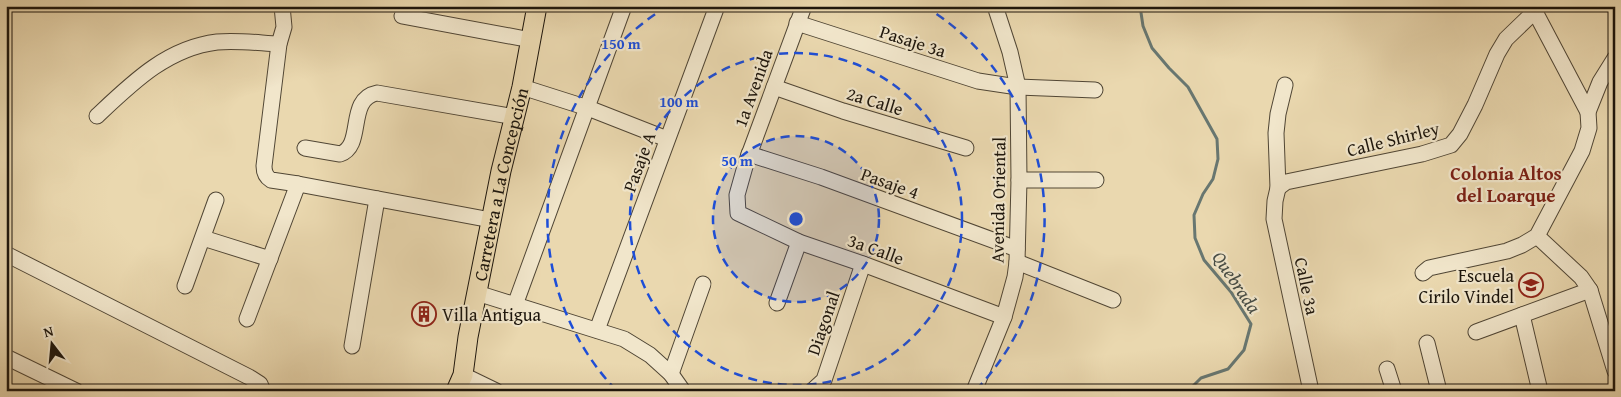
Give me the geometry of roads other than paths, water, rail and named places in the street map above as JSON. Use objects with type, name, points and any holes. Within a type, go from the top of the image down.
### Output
[{"type":"main road","name":"Carretera a La Concepción","points":[[459,383],[501,171],[522,87],[537,6]]},
{"type":"street","points":[[282,6],[284,27],[279,44],[264,171],[268,178],[491,220]]},
{"type":"street","points":[[515,305],[624,6]]},
{"type":"street","name":"Pasaje A","points":[[597,330],[717,6]]},
{"type":"street","name":"1a Avenida","points":[[738,213],[737,195],[749,154],[804,6]]},
{"type":"street","name":"Avenida Oriental","points":[[974,391],[1004,317],[1015,277],[1017,256],[1019,180],[1018,87],[998,7]]},
{"type":"street","points":[[1423,273],[1428,268],[1508,251],[1537,236],[1582,151],[1589,128],[1588,112],[1533,9]]},
{"type":"street","name":"Calle Shirley","points":[[1278,188],[1286,182],[1422,154],[1451,145],[1460,134],[1497,54],[1506,39],[1533,9]]},
{"type":"street","points":[[402,16],[531,40]]},
{"type":"street","name":"Pasaje 3a","points":[[797,23],[978,81],[1018,87],[1095,90]]},
{"type":"street","points":[[97,116],[136,79],[180,52],[192,47],[220,42],[279,44]]},
{"type":"street","points":[[1588,112],[1600,82],[1615,58]]},
{"type":"street","name":"Calle 3a","points":[[1285,85],[1278,114],[1276,133],[1278,188],[1274,219],[1311,391]]},
{"type":"street","points":[[522,87],[588,108],[667,139]]},
{"type":"street","name":"2a Calle","points":[[774,87],[843,111],[966,148]]},
{"type":"street","points":[[305,148],[340,154],[345,153],[350,146],[360,108],[364,99],[370,94],[377,93],[515,117]]},
{"type":"street","name":"Pasaje 4","points":[[749,154],[821,177],[1017,256],[1113,300]]},
{"type":"street","points":[[1019,180],[1096,180]]},
{"type":"street","points":[[247,319],[298,184]]},
{"type":"street","points":[[352,346],[377,199]]},
{"type":"street","points":[[185,286],[204,238],[216,200]]},
{"type":"street","name":"3a Calle","points":[[738,213],[799,242],[1004,317]]},
{"type":"street","points":[[1537,236],[1581,277],[1590,290],[1615,371]]},
{"type":"street","points":[[204,238],[270,260]]},
{"type":"street","points":[[777,303],[799,242]]},
{"type":"street","points":[[8,259],[249,377],[260,384],[263,391]]},
{"type":"street","name":"Diagonal","points":[[812,391],[824,380],[863,264]]},
{"type":"street","points":[[671,374],[703,284]]},
{"type":"street","points":[[1476,332],[1590,290]]},
{"type":"street","points":[[477,293],[624,339],[650,355],[671,374],[683,391]]},
{"type":"street","points":[[1522,315],[1540,391]]},
{"type":"street","points":[[1427,343],[1439,391]]},
{"type":"street","points":[[6,357],[76,391]]},
{"type":"street","points":[[1387,369],[1394,391]]},
{"type":"street","points":[[459,383],[496,391]]},
{"type":"waterway","name":"Quebrada","points":[[1140,6],[1143,26],[1152,48],[1188,87],[1217,139],[1218,159],[1213,179],[1203,194],[1194,215],[1195,238],[1204,260],[1231,292],[1251,324],[1244,350],[1228,369],[1201,378],[1188,391]]},
{"type":"place","name":"Escuela Cirilo Vindel","points":[[1531,285]]},
{"type":"place","name":"Villa Antigua","points":[[424,314]]},
{"type":"district","name":"Colonia Altos del Loarque","points":[[1506,184]]}]
